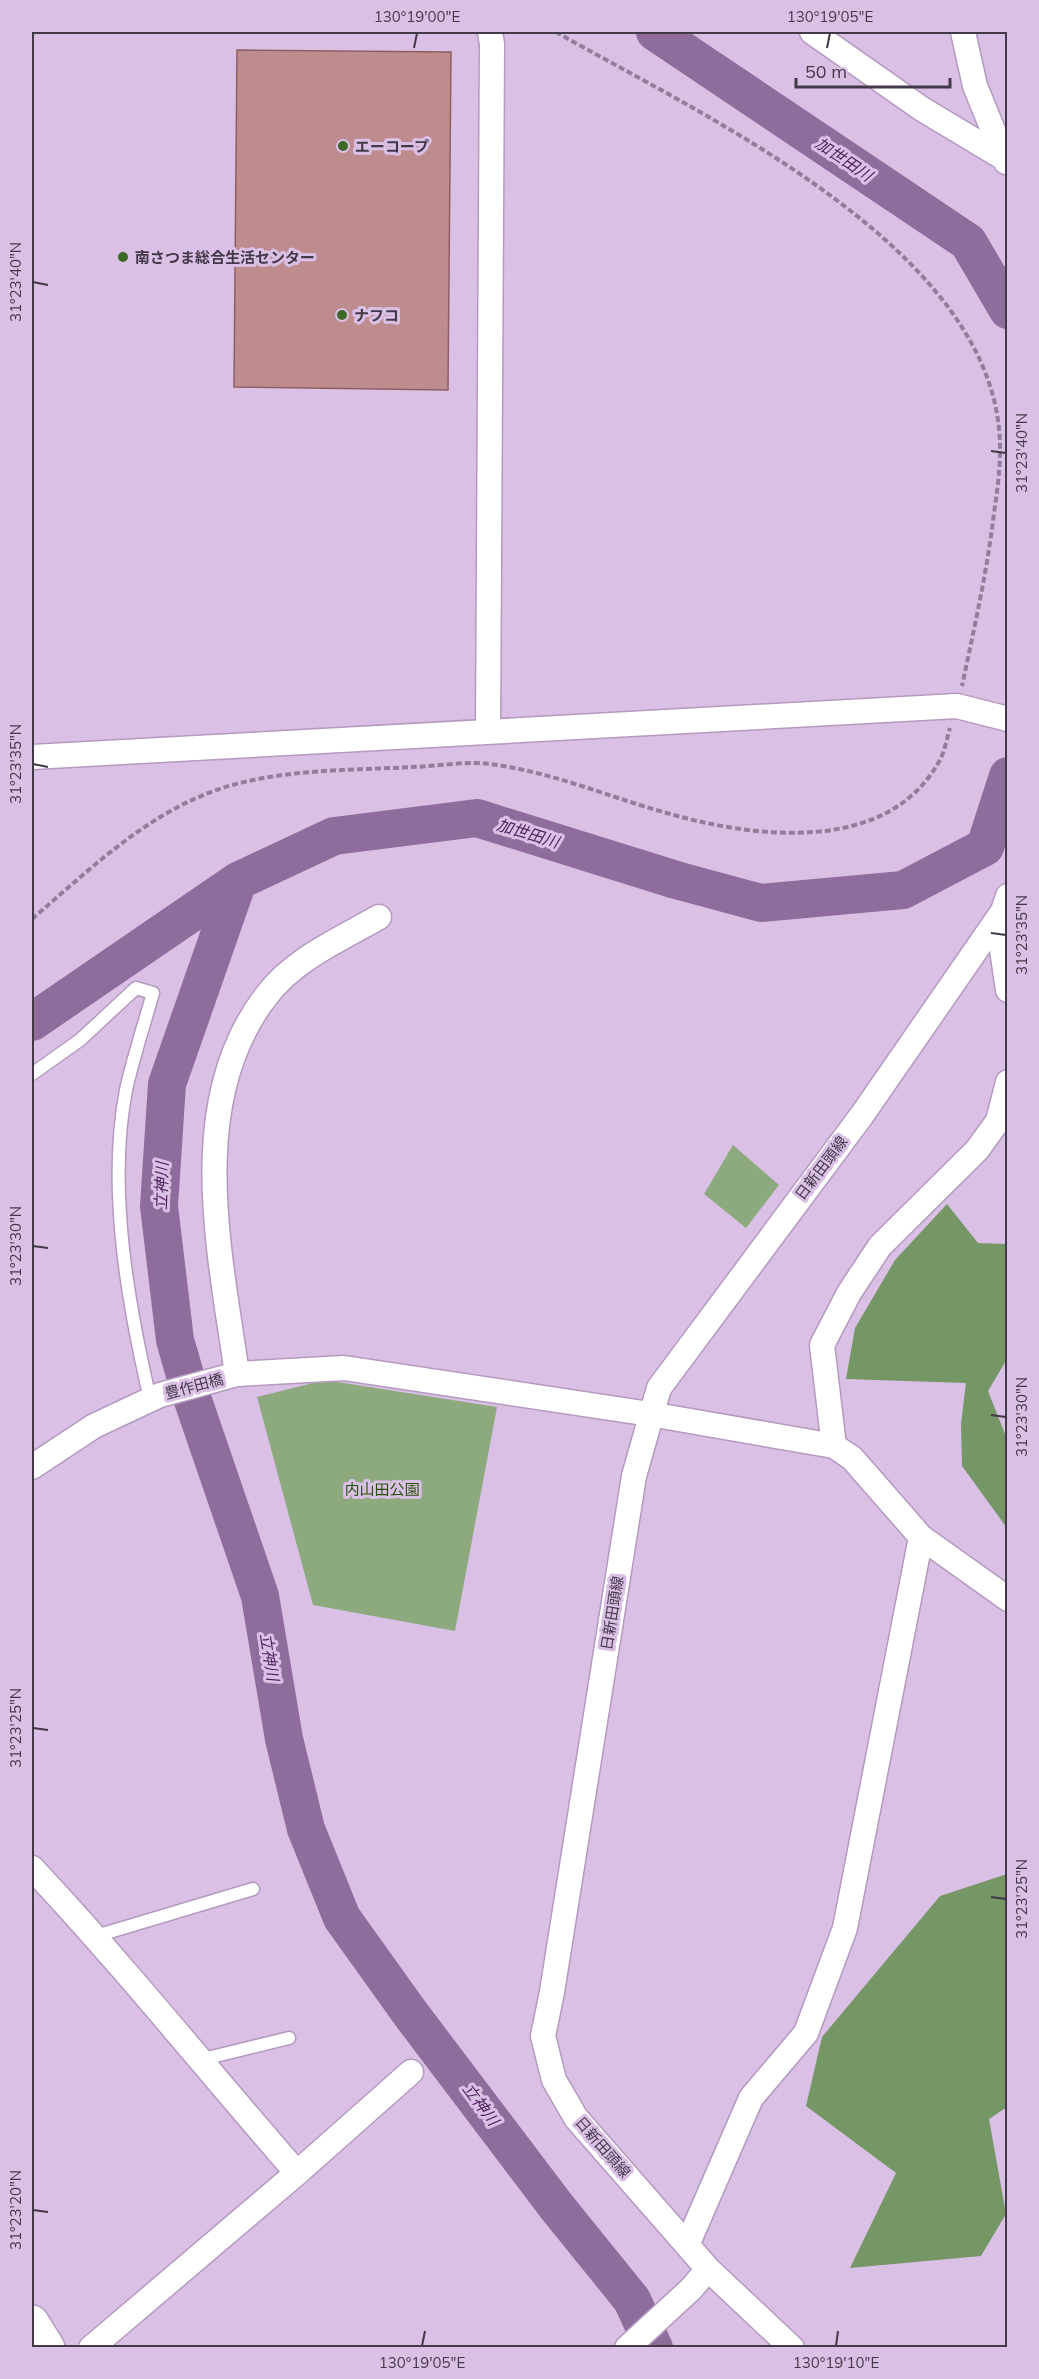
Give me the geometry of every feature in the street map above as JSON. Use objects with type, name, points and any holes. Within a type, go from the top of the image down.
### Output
[{"type":"street","points":[[488,731],[492,56],[490,32]]},
{"type":"street","points":[[812,32],[922,109],[1005,161]]},
{"type":"street","points":[[963,32],[975,86],[1005,161]]},
{"type":"street","points":[[32,757],[961,707],[1008,719]]},
{"type":"street","points":[[1005,904],[1000,936],[1008,990]]},
{"type":"street","name":"日新田頭線","points":[[792,2348],[708,2269],[688,2243],[576,2118],[554,2080],[543,2036],[634,1476],[658,1388],[861,1115],[1005,904]]},
{"type":"street","points":[[228,1377],[215,1202],[215,1154],[223,1095],[239,1041],[267,994],[306,959],[379,917]]},
{"type":"street","points":[[1008,1082],[998,1121],[960,1168],[880,1246],[849,1293],[822,1345],[834,1446],[852,1458],[921,1537],[1008,1599]]},
{"type":"street","name":"豊作田橋","points":[[32,1467],[94,1426],[155,1397],[228,1377],[344,1368],[650,1414],[834,1446]]},
{"type":"street","points":[[688,2243],[752,2098],[806,2033],[845,1928],[921,1537]]},
{"type":"street","points":[[32,1868],[96,1936],[297,2173]]},
{"type":"street","points":[[91,2348],[297,2173],[411,2072]]},
{"type":"street","points":[[627,2348],[691,2289],[708,2269]]},
{"type":"street","points":[[32,2322],[48,2348]]},
{"type":"lane","points":[[32,1074],[80,1040],[136,988],[153,993],[126,1091],[120,1146],[122,1238],[133,1322],[155,1397]]},
{"type":"lane","points":[[96,1936],[253,1889]]},
{"type":"lane","points":[[199,2060],[289,2038]]},
{"type":"path","points":[[32,919],[125,839],[201,795],[240,783],[296,774],[486,763],[530,770],[580,783],[662,812],[719,826],[774,832],[826,832],[863,824],[897,807],[925,782],[942,756],[961,707],[987,564],[1001,462],[997,413],[978,354],[955,314],[885,238],[794,168],[556,32]]},
{"type":"green space","points":[[733,1145],[779,1185],[746,1228],[704,1194]]},
{"type":"green space","points":[[947,1204],[978,1243],[1007,1244],[1007,1359],[988,1391],[1007,1439],[1007,1528],[962,1466],[961,1424],[966,1383],[846,1379],[855,1328],[895,1260]]},
{"type":"green space","name":"内山田公園","points":[[325,1380],[497,1407],[455,1631],[313,1605],[257,1397]]},
{"type":"green space","points":[[1007,1874],[1007,2107],[989,2119],[1006,2214],[981,2256],[850,2268],[896,2173],[806,2106],[822,2037],[940,1896]]},
{"type":"building","points":[[237,50],[451,52],[448,390],[234,387]]},
{"type":"waterway","name":"加世田川","points":[[655,32],[968,242],[1008,310]]},
{"type":"waterway","name":"加世田川","points":[[32,1022],[238,881],[334,836],[477,818],[676,880],[761,903],[903,890],[985,847],[1008,776]]},
{"type":"waterway","name":"立神川","points":[[238,881],[167,1084],[159,1206],[175,1340],[189,1389],[260,1596],[284,1739],[306,1829],[342,1918],[410,2013],[556,2206],[632,2300],[654,2348]]},
{"type":"place","name":"エーコープ","points":[[343,146]]},
{"type":"place","name":"南さつま総合生活センター","points":[[123,257]]},
{"type":"place","name":"ナフコ","points":[[342,315]]}]
